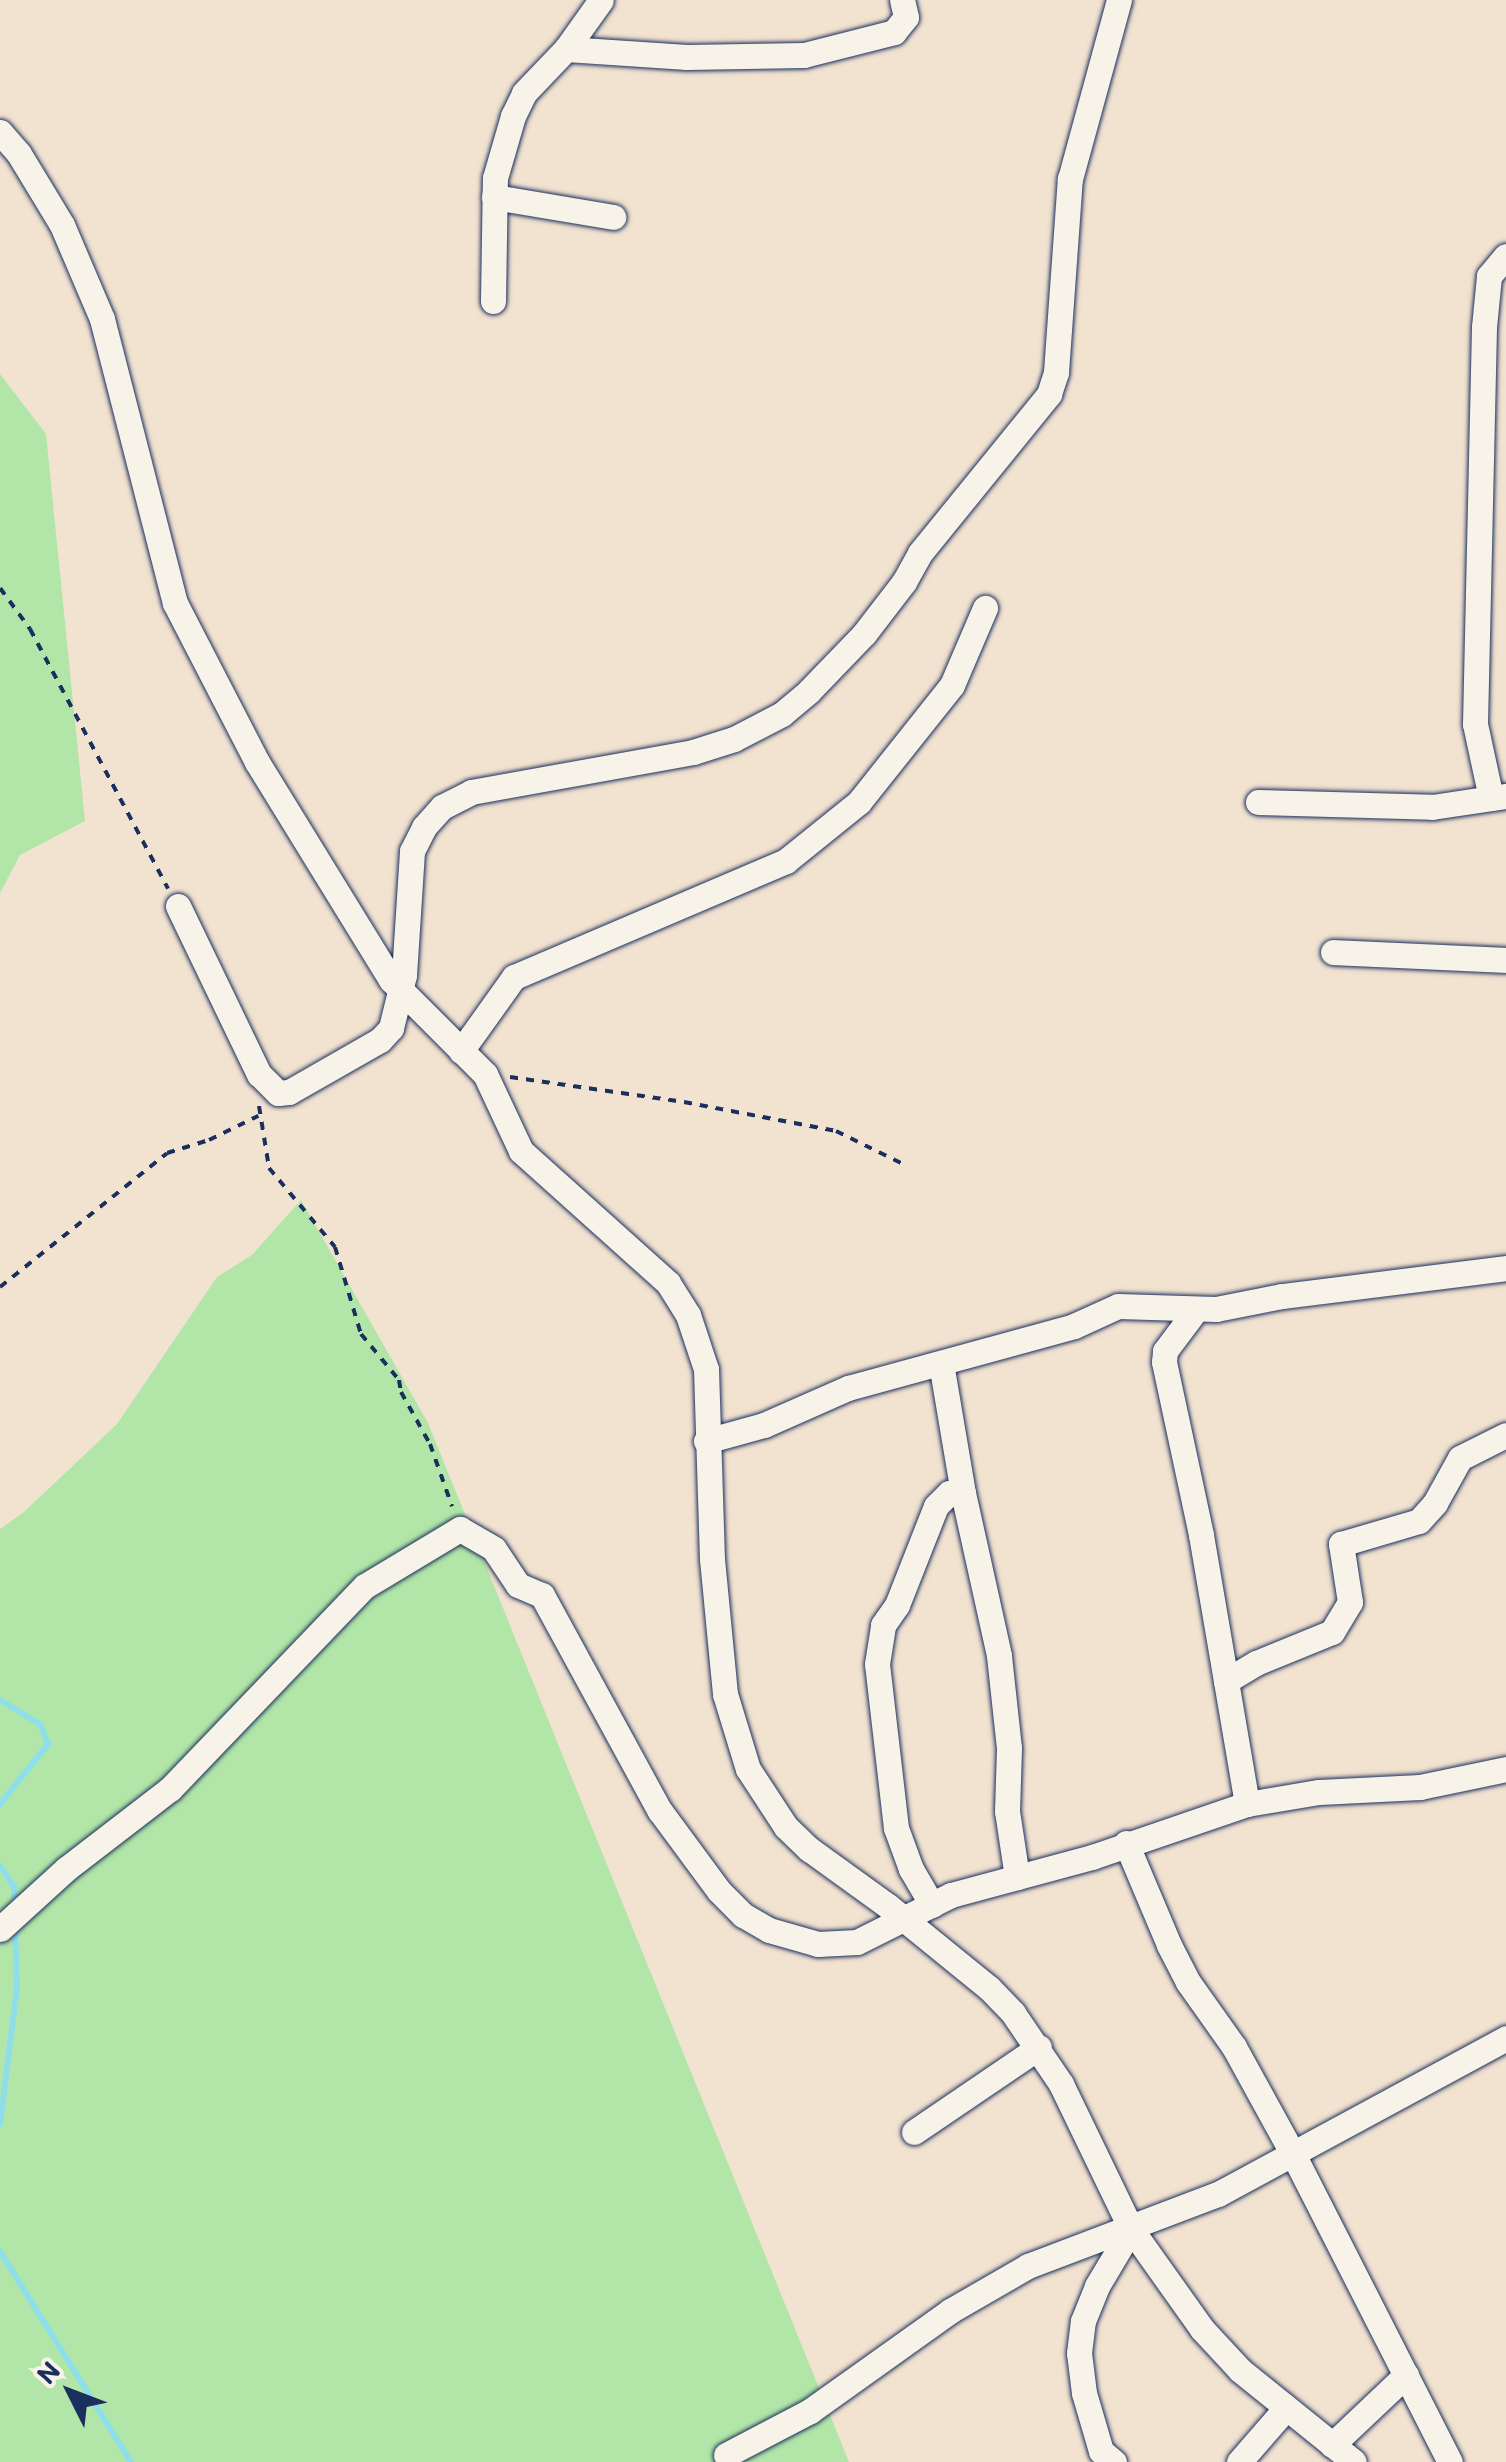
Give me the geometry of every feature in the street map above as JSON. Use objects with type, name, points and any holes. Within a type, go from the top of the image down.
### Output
[{"type":"street","points":[[494,301],[494,178],[512,116],[524,93],[566,49],[601,0]]},
{"type":"street","points":[[566,49],[688,57],[804,56],[894,32],[906,17],[902,0]]},
{"type":"street","points":[[178,906],[259,1074],[278,1094],[315,1078],[380,1040],[391,1028],[402,992],[412,851],[432,816],[455,798],[693,752],[734,740],[782,714],[864,634],[904,582],[920,552],[1041,409],[1056,372],[1070,179],[1119,0]]},
{"type":"street","points":[[0,132],[19,154],[62,225],[102,319],[174,603],[257,762],[354,926],[402,992],[485,1074],[521,1151],[680,1298],[706,1369],[706,1441],[720,1652],[734,1732],[748,1769],[786,1827],[809,1849],[904,1918],[989,1988],[1039,2048],[1131,2229],[1212,2342],[1354,2462]]},
{"type":"street","points":[[494,198],[613,217]]},
{"type":"street","points":[[1258,802],[1432,807],[1499,797],[1475,724],[1484,327],[1489,276],[1506,256]]},
{"type":"street","points":[[460,1051],[514,978],[786,861],[859,802],[952,685],[986,608]]},
{"type":"street","points":[[1333,952],[1506,960]]},
{"type":"street","points":[[706,1441],[764,1425],[848,1388],[1074,1326],[1118,1306],[1194,1310],[1506,1268]]},
{"type":"street","points":[[1194,1310],[1164,1351],[1164,1362],[1201,1535],[1247,1804]]},
{"type":"street","points":[[941,1364],[963,1493],[999,1656],[1009,1748],[1007,1811],[1017,1876]]},
{"type":"street","points":[[1226,1681],[1256,1663],[1332,1632],[1350,1602],[1341,1544],[1419,1521],[1435,1503],[1460,1458],[1506,1434]]},
{"type":"street","points":[[932,1905],[910,1869],[896,1828],[877,1664],[883,1625],[897,1605],[936,1506],[949,1493],[963,1493]]},
{"type":"street","points":[[0,1930],[66,1869],[170,1789],[365,1586],[460,1529],[494,1549],[518,1586],[542,1595],[660,1811],[700,1868],[743,1916],[793,1938],[838,1945],[870,1937],[932,1905],[1247,1804],[1320,1792],[1420,1786],[1506,1768]]},
{"type":"street","points":[[1126,1843],[1188,1982],[1234,2048],[1294,2156],[1450,2462]]},
{"type":"street","points":[[726,2455],[810,2411],[950,2311],[1028,2266],[1131,2229],[1294,2156],[1330,2131],[1506,2038]]},
{"type":"street","points":[[914,2132],[1039,2048]]},
{"type":"street","points":[[1114,2462],[1101,2451],[1084,2393],[1079,2353],[1083,2321],[1097,2286],[1131,2229]]},
{"type":"street","points":[[1332,2444],[1406,2374]]},
{"type":"street","points":[[1239,2462],[1286,2408]]},
{"type":"path","points":[[0,588],[30,629],[178,906]]},
{"type":"path","points":[[259,1074],[258,1116],[269,1168],[334,1247],[361,1334],[399,1380],[401,1392],[430,1444],[460,1529]]},
{"type":"path","points":[[485,1074],[684,1102],[836,1130],[905,1165]]},
{"type":"path","points":[[0,1287],[167,1152],[208,1140],[258,1116]]},
{"type":"green space","points":[[0,374],[46,434],[85,821],[20,855],[0,893]]},
{"type":"green space","points":[[301,1200],[428,1423],[849,2462],[0,2462],[0,1529],[24,1512],[117,1424],[217,1277],[252,1255]]},
{"type":"waterway","points":[[0,1700],[40,1724],[48,1744],[0,1804]]},
{"type":"waterway","points":[[0,1866],[14,1887],[14,1906]]},
{"type":"waterway","points":[[0,2124],[17,1987],[15,1928]]},
{"type":"waterway","points":[[0,2251],[131,2462]]}]
